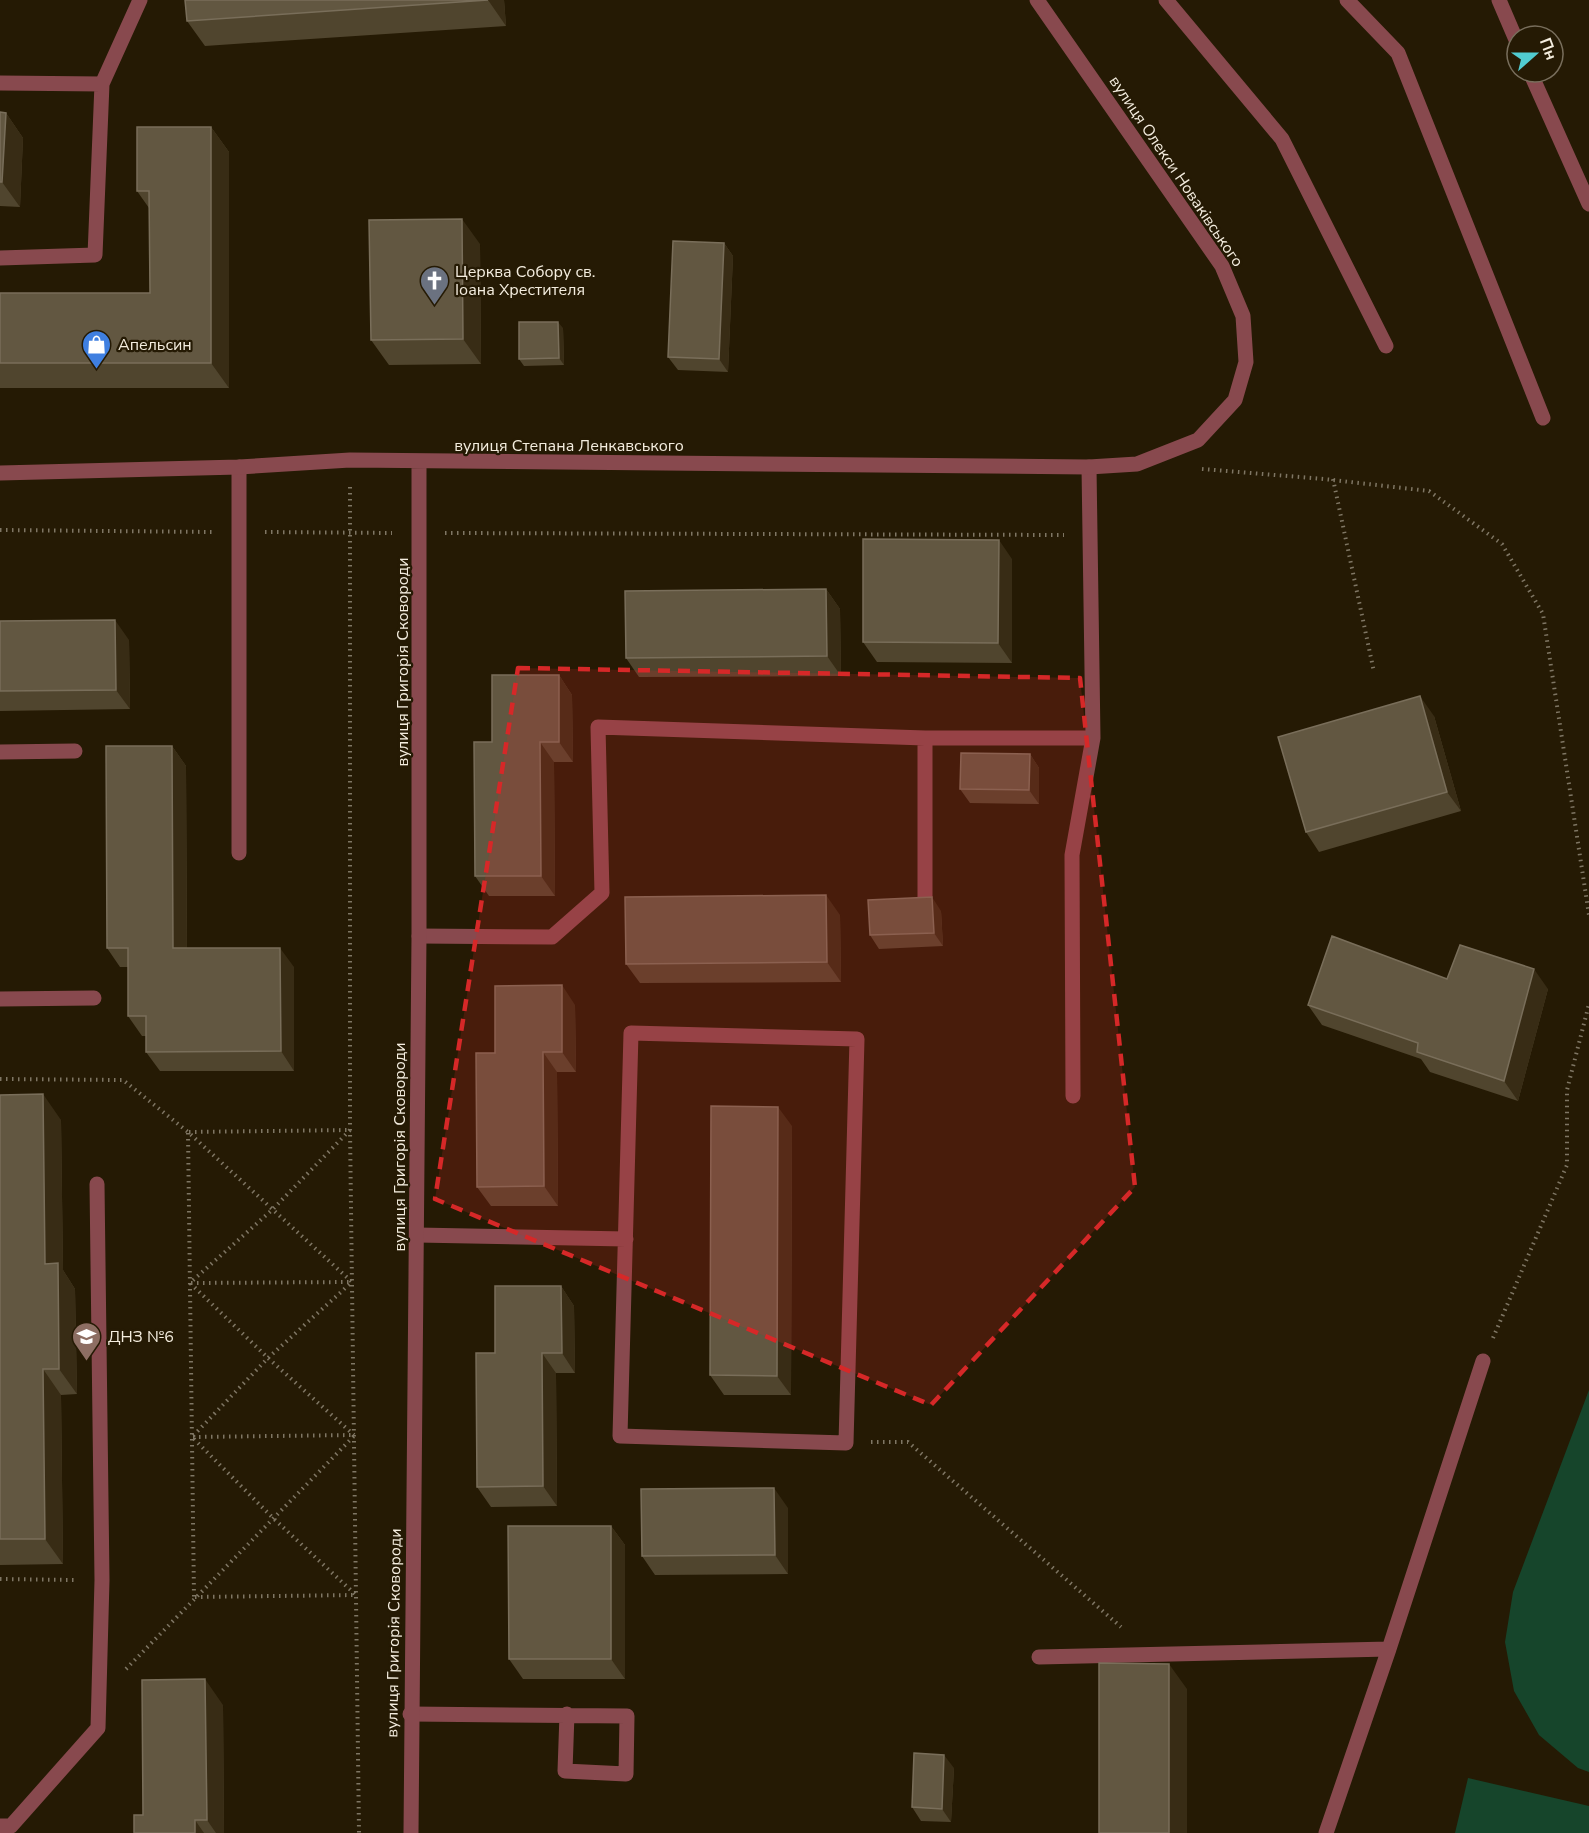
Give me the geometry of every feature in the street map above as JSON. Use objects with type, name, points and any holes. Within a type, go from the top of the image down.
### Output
[{"type":"street","points":[[0,258],[95,255],[102,84],[140,0]]},
{"type":"street","name":"вулиця Олекси Новаківського","points":[[1037,0],[1222,266],[1243,316],[1246,362],[1235,400],[1198,440],[1137,464]]},
{"type":"street","points":[[1166,0],[1282,139],[1386,346]]},
{"type":"street","points":[[1347,0],[1398,53],[1543,418]]},
{"type":"street","points":[[1499,0],[1509,24]]},
{"type":"street","points":[[0,83],[102,84]]},
{"type":"street","points":[[1535,84],[1589,204]]},
{"type":"street","name":"вулиця Степана Ленкавського","points":[[0,473],[239,467],[350,460],[1089,467],[1137,464]]},
{"type":"street","name":"вулиця Григорія Сковороди","points":[[411,1833],[410,1714],[417,1235],[419,462]]},
{"type":"street","points":[[239,467],[240,853]]},
{"type":"street","points":[[1073,1096],[1072,855],[1093,738],[1089,467]]},
{"type":"street","points":[[418,936],[552,937],[602,893],[598,728],[925,738],[1093,738]]},
{"type":"street","points":[[925,738],[925,897]]},
{"type":"street","points":[[0,752],[75,751]]},
{"type":"street","points":[[0,999],[94,998]]},
{"type":"street","points":[[632,1033],[857,1039],[846,1443],[620,1436],[626,1239],[632,1033]]},
{"type":"street","points":[[0,1826],[12,1826],[98,1728],[102,1580],[97,1184]]},
{"type":"street","points":[[417,1235],[626,1239]]},
{"type":"street","points":[[1326,1833],[1481,1367]]},
{"type":"street","points":[[1039,1657],[1389,1649]]},
{"type":"street","points":[[410,1714],[567,1714],[627,1716],[626,1774],[565,1771],[567,1714]]},
{"type":"path","points":[[350,460],[350,1130],[359,1833]]},
{"type":"path","points":[[1196,468],[1333,479],[1429,491],[1503,544],[1543,614],[1589,915]]},
{"type":"path","points":[[1333,479],[1374,672]]},
{"type":"path","points":[[0,530],[1089,536]]},
{"type":"path","points":[[1481,1367],[1567,1166],[1567,1090],[1589,1004]]},
{"type":"path","points":[[0,1079],[123,1080],[188,1132],[352,1282]]},
{"type":"path","points":[[188,1132],[350,1130]]},
{"type":"path","points":[[190,1283],[273,1209],[350,1130]]},
{"type":"path","points":[[188,1132],[194,1597]]},
{"type":"path","points":[[190,1283],[352,1282]]},
{"type":"path","points":[[192,1437],[268,1358],[352,1282]]},
{"type":"path","points":[[190,1283],[268,1358],[354,1435]]},
{"type":"path","points":[[192,1437],[354,1435]]},
{"type":"path","points":[[99,1698],[194,1597],[354,1435]]},
{"type":"path","points":[[192,1437],[273,1518],[356,1595]]},
{"type":"path","points":[[846,1443],[908,1442],[1152,1654]]},
{"type":"path","points":[[0,1579],[102,1580]]},
{"type":"path","points":[[194,1597],[356,1595]]},
{"type":"highlighted area","points":[[518,668],[1080,678],[1135,1187],[931,1405],[435,1199]]},
{"type":"green space","points":[[1589,1390],[1589,1772],[1578,1768],[1539,1735],[1514,1691],[1505,1642],[1513,1592]]},
{"type":"green space","points":[[1468,1778],[1589,1806],[1589,1833],[1455,1833]]},
{"type":"building","points":[[185,0],[488,0],[187,21]]},
{"type":"building","points":[[0,112],[6,113],[2,182],[0,182]]},
{"type":"building","points":[[137,127],[211,127],[211,363],[0,363],[0,293],[150,293],[149,191],[137,191]]},
{"type":"building","name":"Церква Собору св. Іоана Хрестителя","points":[[462,219],[463,339],[371,340],[369,220]]},
{"type":"building","points":[[673,241],[724,243],[719,359],[668,357]]},
{"type":"building","points":[[519,322],[558,322],[559,358],[519,359]]},
{"type":"building","points":[[863,539],[999,540],[998,643],[863,642]]},
{"type":"building","points":[[826,589],[827,656],[626,658],[625,591]]},
{"type":"building","points":[[115,620],[116,690],[0,691],[0,621]]},
{"type":"building","points":[[492,675],[559,675],[559,742],[540,742],[541,876],[475,876],[474,742],[492,742]]},
{"type":"building","points":[[1420,696],[1447,792],[1306,832],[1278,737]]},
{"type":"building","points":[[106,746],[172,746],[173,948],[280,948],[281,1051],[146,1052],[146,1016],[128,1016],[128,948],[107,948]]},
{"type":"building","points":[[961,753],[1030,754],[1029,790],[960,789]]},
{"type":"building","points":[[826,895],[827,962],[626,964],[625,897]]},
{"type":"building","points":[[932,897],[934,933],[870,935],[868,900]]},
{"type":"building","points":[[1332,936],[1447,979],[1460,945],[1534,969],[1504,1081],[1417,1052],[1418,1043],[1308,1005]]},
{"type":"building","points":[[562,985],[562,1052],[543,1052],[544,1186],[477,1187],[476,1053],[495,1053],[495,986]]},
{"type":"building","points":[[43,1094],[45,1264],[58,1263],[59,1369],[43,1369],[45,1539],[0,1539],[0,1095]]},
{"type":"building","points":[[711,1106],[778,1107],[777,1376],[710,1375]]},
{"type":"building","points":[[495,1286],[561,1286],[562,1353],[542,1353],[543,1486],[477,1487],[476,1353],[495,1353]]},
{"type":"building","points":[[774,1488],[775,1555],[642,1556],[641,1489]]},
{"type":"building","points":[[508,1526],[611,1526],[611,1659],[509,1659]]},
{"type":"building","points":[[1099,1663],[1169,1664],[1169,1833],[1099,1833]]},
{"type":"building","points":[[205,1679],[207,1820],[195,1820],[195,1833],[134,1833],[134,1815],[143,1815],[142,1680]]},
{"type":"building","points":[[914,1753],[944,1755],[942,1809],[912,1807]]},
{"type":"place","name":"Церква Собору св. Іоана Хрестителя","points":[[434,306]]},
{"type":"place","name":"Апельсин","points":[[97,370]]},
{"type":"place","name":"ДНЗ №6","points":[[87,1362]]}]
